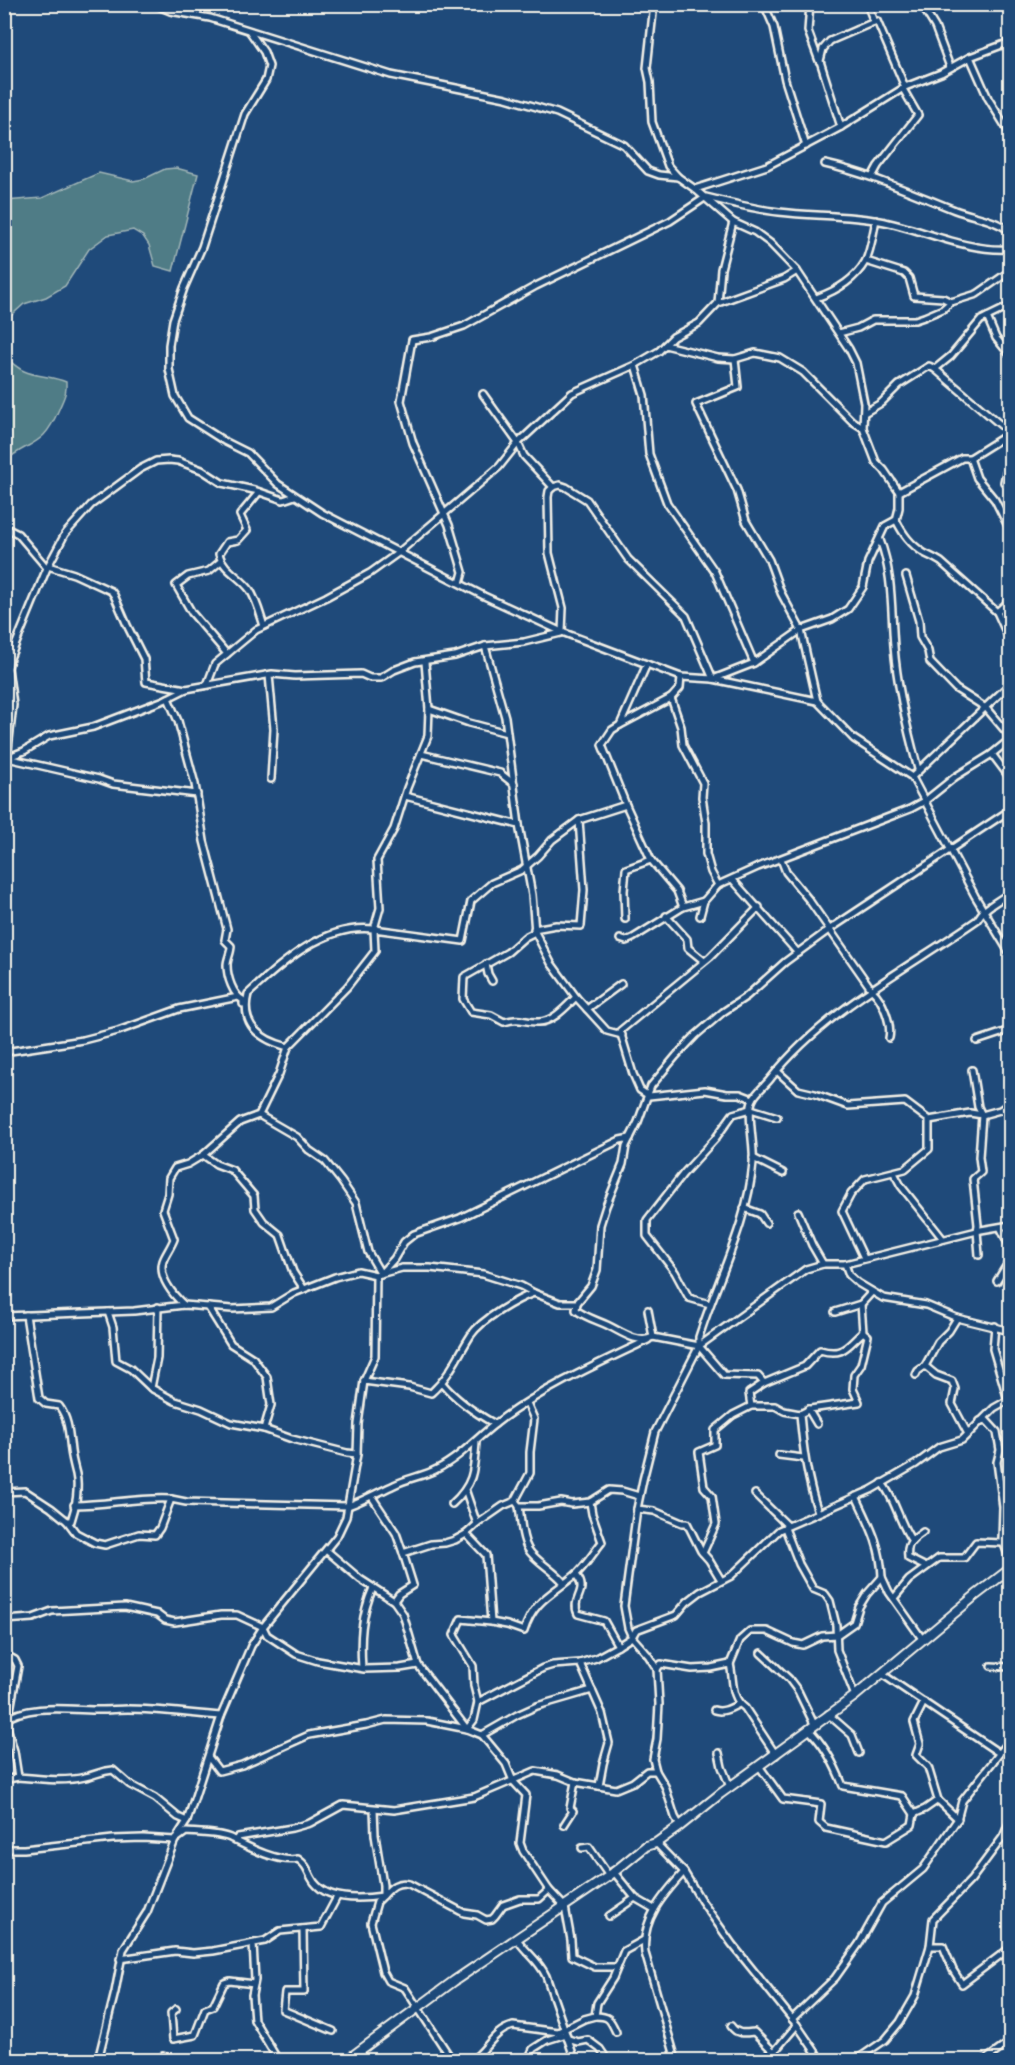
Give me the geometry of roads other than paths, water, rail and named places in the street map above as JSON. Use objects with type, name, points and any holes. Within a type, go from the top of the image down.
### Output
[{"type":"street","points":[[153,4],[170,11],[210,18],[391,75],[506,98],[557,113],[624,145],[648,171],[678,177]]},
{"type":"street","points":[[654,4],[647,68],[652,122],[668,166],[678,177],[706,197],[733,222],[755,232],[770,243],[797,271],[839,333],[856,363],[864,413],[863,428],[876,462],[898,492],[899,508],[896,520],[905,537],[927,555],[932,555],[941,562],[997,612],[1011,641]]},
{"type":"street","points":[[764,4],[774,27],[785,80],[806,146]]},
{"type":"street","points":[[810,4],[808,31],[841,127]]},
{"type":"street","points":[[867,4],[874,22]]},
{"type":"street","points":[[921,4],[935,27],[950,67]]},
{"type":"street","points":[[819,61],[823,49],[830,41],[877,21],[904,88],[918,115],[872,177]]},
{"type":"street","points":[[250,32],[264,52],[269,66],[266,80],[245,114],[202,247],[173,320],[169,369],[175,396],[188,418],[248,453],[278,484],[322,513],[562,632],[681,677],[713,679],[818,701]]},
{"type":"street","points":[[695,189],[760,169],[841,127],[904,88],[970,57],[1011,42]]},
{"type":"street","points":[[970,57],[993,107],[1011,134]]},
{"type":"street","points":[[825,164],[872,177],[957,211],[997,223],[1011,231]]},
{"type":"street","points":[[460,583],[463,572],[444,512],[413,443],[401,401],[412,340],[430,338],[464,326],[536,286],[670,221],[706,197],[777,212],[876,220],[907,226],[948,240],[997,250],[1011,249]]},
{"type":"street","points":[[816,298],[842,287],[866,261],[876,220]]},
{"type":"street","points":[[718,303],[720,269],[733,222]]},
{"type":"street","points":[[866,261],[904,273],[909,278],[914,296],[942,298],[951,302]]},
{"type":"street","points":[[207,685],[215,664],[256,630],[326,597],[369,573],[398,552],[499,467],[518,443],[572,393],[635,365],[659,351],[673,337],[699,323],[718,303],[784,279],[797,271]]},
{"type":"street","points":[[839,333],[858,328],[873,320],[915,320],[924,317],[943,309],[951,302],[977,294],[1011,271]]},
{"type":"street","points":[[935,369],[951,356],[981,320],[1011,306]]},
{"type":"street","points":[[987,318],[996,338],[1011,355]]},
{"type":"street","points":[[665,345],[718,358],[735,359],[755,353],[788,361],[803,372],[852,421],[863,428]]},
{"type":"street","points":[[735,359],[738,387],[696,404],[737,490],[746,521],[769,560],[781,593],[801,630],[818,701],[854,739],[912,777],[983,909],[1011,954]]},
{"type":"street","points":[[635,365],[644,395],[649,454],[667,503],[715,572],[754,663]]},
{"type":"street","points":[[864,413],[881,403],[899,385],[929,366],[1011,433],[970,458],[962,458],[898,492]]},
{"type":"street","points":[[483,394],[518,443],[524,456],[553,487]]},
{"type":"street","points":[[970,458],[977,478],[995,500],[1011,530]]},
{"type":"street","points":[[6,759],[13,705],[8,668],[48,567],[65,534],[84,512],[114,486],[140,469],[156,461],[169,460],[202,470],[222,483],[283,500],[295,496]]},
{"type":"street","points":[[1004,482],[1006,473],[1011,471]]},
{"type":"street","points":[[562,632],[564,608],[549,553],[548,497],[553,487],[560,485],[587,500],[628,559],[686,616],[713,679]]},
{"type":"street","points":[[259,492],[240,515],[247,530],[238,540],[227,542],[219,554],[221,561],[249,589],[259,607],[264,626]]},
{"type":"street","points":[[713,679],[754,663],[801,630],[832,619],[848,609],[863,587],[868,562],[885,526],[896,520]]},
{"type":"street","points":[[4,527],[18,534],[48,567],[74,574],[111,591],[144,659],[146,682],[186,689]]},
{"type":"street","points":[[880,540],[892,585],[894,647],[908,730],[918,769]]},
{"type":"street","points":[[221,561],[209,571],[188,576],[176,585],[192,613],[227,654]]},
{"type":"street","points":[[700,916],[704,901],[718,885],[824,840],[910,809],[925,801],[955,777],[1008,741],[1009,731],[986,708],[956,689],[930,662],[928,651],[921,637],[917,610],[906,576]]},
{"type":"street","points":[[997,612],[1011,598]]},
{"type":"street","points":[[6,759],[49,736],[93,727],[186,689],[269,675],[361,674],[370,678],[381,678],[415,662],[455,657],[485,646],[524,642],[562,632]]},
{"type":"street","points":[[485,646],[507,733],[519,825],[532,895],[534,931],[551,963],[576,997],[607,1031],[622,1035]]},
{"type":"street","points":[[184,1305],[172,1294],[162,1268],[174,1239],[163,1210],[168,1194],[169,1178],[175,1168],[188,1164],[203,1155],[240,1122],[259,1115],[279,1074],[288,1047],[347,987],[375,951],[374,928],[380,908],[377,860],[394,829],[428,736],[429,709],[425,662]]},
{"type":"street","points":[[620,725],[647,663]]},
{"type":"street","points":[[269,675],[274,729],[271,779]]},
{"type":"street","points":[[681,677],[680,688],[671,698],[612,730],[602,745],[651,860],[677,891],[683,907]]},
{"type":"street","points":[[912,777],[1011,684]]},
{"type":"street","points":[[168,698],[178,721],[197,794],[204,841],[227,929],[225,940],[231,946],[227,971],[238,997],[243,1000],[243,1010],[258,1034],[288,1047]]},
{"type":"street","points":[[671,698],[681,728],[683,745],[703,783],[706,854],[711,872],[718,885]]},
{"type":"street","points":[[429,709],[507,733]]},
{"type":"street","points":[[421,754],[500,773],[514,784]]},
{"type":"street","points":[[992,754],[1011,778]]},
{"type":"street","points":[[6,759],[99,778],[113,784],[197,794]]},
{"type":"street","points":[[405,795],[519,825]]},
{"type":"street","points":[[248,1020],[245,1006],[248,994],[300,949],[329,936],[364,927],[463,941],[471,901],[492,883],[527,866],[552,840],[579,820],[626,805]]},
{"type":"street","points":[[764,1383],[758,1376],[724,1375],[699,1346],[621,1334],[608,1325],[582,1315],[576,1310],[577,1303],[591,1286],[597,1270],[600,1225],[630,1138],[649,1096],[651,1086],[696,1035],[798,953],[830,929],[1011,810]]},
{"type":"street","points":[[576,997],[558,1015],[539,1023],[516,1018],[504,1022],[491,1015],[471,1012],[463,999],[464,977],[508,952],[534,931],[556,925],[580,926],[584,890],[579,820]]},
{"type":"street","points":[[781,859],[786,872],[830,929],[872,990],[879,996],[891,1030],[890,1038]]},
{"type":"street","points":[[625,919],[626,869],[651,860]]},
{"type":"street","points":[[733,880],[798,953]]},
{"type":"street","points":[[680,1826],[653,1759],[657,1739],[659,1704],[657,1669],[632,1636],[628,1628],[624,1606],[639,1497],[655,1432],[699,1346],[699,1337],[744,1208],[753,1158],[751,1109],[753,1100],[777,1071],[807,1041],[839,1014],[977,920],[983,909],[1000,901],[1011,892]]},
{"type":"street","points":[[620,939],[626,941],[633,938],[683,907],[704,901]]},
{"type":"street","points":[[753,1100],[740,1094],[705,1090],[649,1096],[640,1090],[620,1031],[704,961],[759,907]]},
{"type":"street","points":[[666,916],[687,939],[688,948],[704,961]]},
{"type":"street","points":[[486,964],[492,981]]},
{"type":"street","points":[[587,1009],[621,984]]},
{"type":"street","points":[[4,1052],[83,1040],[118,1031],[179,1009],[238,997]]},
{"type":"street","points":[[977,1041],[1011,1030]]},
{"type":"street","points":[[972,1070],[978,1107],[982,1115],[979,1157],[981,1172],[973,1179],[979,1256]]},
{"type":"street","points":[[777,1071],[798,1090],[840,1104],[848,1106],[905,1102],[929,1120],[969,1113],[982,1115],[1000,1110],[1011,1103]]},
{"type":"street","points":[[710,1304],[689,1298],[675,1272],[647,1236],[647,1220],[683,1174],[716,1139],[733,1114],[751,1109],[777,1117]]},
{"type":"street","points":[[98,2061],[123,1950],[147,1912],[175,1840],[187,1821],[221,1716],[251,1646],[263,1627],[337,1536],[346,1517],[357,1454],[358,1424],[364,1381],[375,1356],[379,1274],[368,1252],[356,1203],[325,1161],[309,1150],[297,1137],[259,1115]]},
{"type":"street","points":[[864,1258],[842,1210],[851,1194],[865,1179],[905,1169],[929,1149],[929,1120]]},
{"type":"street","points":[[379,1274],[394,1259],[404,1242],[414,1234],[460,1218],[620,1140],[630,1138]]},
{"type":"street","points":[[203,1155],[216,1164],[232,1170],[254,1196],[255,1209],[264,1222],[280,1235],[293,1272],[304,1289]]},
{"type":"street","points":[[753,1158],[783,1173]]},
{"type":"street","points":[[894,1173],[901,1186],[944,1239]]},
{"type":"street","points":[[744,1208],[760,1214],[766,1222]]},
{"type":"street","points":[[798,1212],[823,1264]]},
{"type":"street","points":[[699,1346],[806,1269],[823,1264],[845,1264],[977,1231],[1011,1225]]},
{"type":"street","points":[[1000,1227],[1011,1247]]},
{"type":"street","points":[[997,1281],[1011,1260]]},
{"type":"street","points":[[845,1264],[849,1275],[883,1298],[926,1305],[957,1318],[1011,1331]]},
{"type":"street","points":[[4,1316],[134,1311],[184,1305],[271,1307],[304,1289],[335,1277],[358,1272],[379,1274],[402,1268],[464,1271],[504,1280],[560,1303],[577,1303]]},
{"type":"street","points":[[835,1312],[861,1304],[872,1292]]},
{"type":"street","points":[[364,1381],[409,1387],[431,1393],[442,1383],[472,1333],[486,1320],[522,1297],[534,1293]]},
{"type":"street","points":[[704,1553],[716,1524],[712,1496],[704,1487],[699,1452],[715,1445],[715,1430],[733,1414],[751,1406],[775,1406],[784,1412],[800,1414],[808,1409],[859,1402],[853,1389],[854,1375],[861,1365],[868,1336],[863,1332],[861,1304]]},
{"type":"street","points":[[151,1388],[157,1358],[158,1307]]},
{"type":"street","points":[[208,1307],[231,1344],[253,1358],[267,1377],[271,1405],[264,1429]]},
{"type":"street","points":[[648,1310],[650,1339]]},
{"type":"street","points":[[108,1312],[113,1327],[116,1361],[131,1369],[151,1388],[175,1401],[231,1422],[264,1429],[313,1445],[357,1454]]},
{"type":"street","points":[[26,1315],[39,1398],[46,1404],[59,1406],[65,1414],[76,1476],[75,1505],[71,1521],[67,1521]]},
{"type":"street","points":[[916,1375],[925,1366],[938,1342],[957,1318]]},
{"type":"street","points":[[478,1702],[543,1668],[580,1663],[596,1658],[618,1646],[632,1636],[636,1630],[676,1615],[700,1592],[731,1576],[779,1530],[871,1490],[916,1464],[939,1447],[962,1440],[994,1408],[1009,1400],[993,1349],[995,1326]]},
{"type":"street","points":[[751,1406],[749,1393],[764,1383],[805,1366],[820,1350],[831,1353],[847,1349],[863,1332]]},
{"type":"street","points":[[75,1505],[103,1505],[117,1501],[129,1502],[156,1498],[186,1502],[348,1506],[372,1497],[394,1484],[438,1469],[476,1442],[495,1424],[527,1403],[582,1372],[650,1339]]},
{"type":"street","points":[[925,1366],[936,1375],[952,1381],[955,1389],[952,1404],[968,1434]]},
{"type":"street","points":[[442,1383],[453,1397],[495,1424]]},
{"type":"street","points":[[527,1403],[534,1419],[530,1473],[517,1503],[527,1549],[554,1571],[564,1583]]},
{"type":"street","points":[[808,1409],[817,1425]]},
{"type":"street","points":[[800,1414],[803,1458],[818,1512]]},
{"type":"street","points":[[980,1421],[986,1420],[997,1432],[1000,1450],[997,1462],[1003,1508],[1002,1539],[1011,1560]]},
{"type":"street","points":[[452,1504],[466,1492],[471,1478],[476,1442]]},
{"type":"street","points":[[779,1455],[803,1458]]},
{"type":"street","points":[[882,1483],[889,1491],[903,1529],[912,1541]]},
{"type":"street","points":[[4,1492],[25,1491],[67,1521],[76,1533],[88,1540],[105,1545],[139,1534],[155,1535],[171,1499]]},
{"type":"street","points":[[403,1553],[431,1544],[445,1543],[466,1534],[503,1506],[517,1503],[538,1506],[561,1502],[572,1504],[590,1502],[609,1491],[622,1491],[639,1497]]},
{"type":"street","points":[[466,1492],[477,1524]]},
{"type":"street","points":[[755,1494],[786,1527],[799,1564],[813,1589],[825,1594],[830,1601],[837,1635],[837,1650],[855,1696]]},
{"type":"street","points":[[856,1496],[877,1540],[882,1563],[882,1577],[889,1592],[923,1640]]},
{"type":"street","points":[[372,1497],[396,1533],[413,1585],[399,1594],[394,1601]]},
{"type":"street","points":[[467,1729],[474,1720],[478,1702],[473,1666],[454,1635],[461,1619],[507,1625],[524,1631],[528,1616],[538,1604],[576,1575],[602,1542],[590,1502]]},
{"type":"street","points":[[637,1509],[654,1511],[687,1524],[701,1551],[721,1580]]},
{"type":"street","points":[[923,1532],[912,1541],[907,1549],[908,1558],[926,1567]]},
{"type":"street","points":[[466,1534],[486,1555],[491,1622]]},
{"type":"street","points":[[894,1598],[909,1580],[939,1558],[964,1558],[976,1542],[1003,1543]]},
{"type":"street","points":[[326,1550],[373,1588],[394,1601],[403,1614],[418,1665],[467,1729]]},
{"type":"street","points":[[347,2061],[419,2006],[565,1907],[646,1846],[656,1843],[776,1755],[855,1696],[976,1595],[1011,1569]]},
{"type":"street","points":[[576,1575],[582,1588],[576,1600],[575,1609],[578,1614],[604,1621],[618,1646]]},
{"type":"street","points":[[776,1755],[745,1708],[739,1704],[732,1686],[730,1664],[740,1640],[750,1631],[767,1631],[803,1645],[822,1636],[837,1635],[854,1623],[867,1594],[882,1577]]},
{"type":"street","points":[[362,1668],[360,1642],[364,1608],[373,1588]]},
{"type":"street","points":[[4,1620],[33,1618],[52,1611],[125,1607],[157,1614],[165,1620],[175,1622],[237,1615],[263,1627],[267,1635],[296,1654],[318,1661],[362,1668],[400,1668],[418,1665]]},
{"type":"street","points":[[759,1766],[783,1799],[821,1804],[819,1822],[826,1828],[886,1841],[912,1825],[914,1814],[902,1796],[843,1786],[811,1727],[798,1691],[789,1679],[761,1653]]},
{"type":"street","points":[[4,1654],[15,1660],[18,1666],[7,1727],[18,1777]]},
{"type":"street","points":[[580,1663],[602,1713],[609,1743],[599,1786]]},
{"type":"street","points":[[657,1669],[661,1664],[692,1669],[730,1664]]},
{"type":"street","points":[[991,1666],[1011,1667]]},
{"type":"street","points":[[882,1674],[999,1753]]},
{"type":"street","points":[[4,1685],[15,1686]]},
{"type":"street","points":[[482,1736],[518,1714],[537,1706],[592,1690]]},
{"type":"street","points":[[924,1702],[914,1722],[920,1744],[916,1755],[928,1767],[938,1800],[958,1819]]},
{"type":"street","points":[[714,1710],[719,1712],[739,1704]]},
{"type":"street","points":[[4,1721],[10,1716],[39,1710],[71,1709],[129,1709],[221,1716]]},
{"type":"street","points":[[828,1714],[852,1735],[859,1754]]},
{"type":"street","points":[[208,1758],[219,1771],[242,1765],[309,1735],[386,1720],[426,1721],[467,1729],[482,1736],[506,1764],[513,1781],[526,1795],[520,1836],[523,1851],[549,1890],[565,1907],[572,1956],[595,1967],[616,1966]]},
{"type":"street","points":[[792,2019],[835,1978],[859,1944],[882,1903],[923,1869],[958,1819],[962,1801],[1011,1740]]},
{"type":"street","points":[[719,1753],[730,1787]]},
{"type":"street","points":[[4,1780],[18,1777],[76,1779],[88,1777],[100,1771],[112,1770],[129,1784],[156,1798],[178,1817],[187,1821]]},
{"type":"street","points":[[235,1841],[238,1837],[310,1823],[343,1805],[394,1810],[474,1797],[536,1771],[558,1775],[575,1782],[616,1789],[633,1782],[647,1771],[656,1771]]},
{"type":"street","points":[[564,1825],[573,1811],[570,1808],[575,1782]]},
{"type":"street","points":[[914,1814],[938,1800]]},
{"type":"street","points":[[374,1809],[375,1835],[383,1885],[382,1896]]},
{"type":"street","points":[[856,2061],[885,2040],[900,2022],[915,1996],[930,1946],[933,1919],[971,1880],[1003,1837],[1011,1821]]},
{"type":"street","points":[[4,1849],[143,1838],[175,1840],[186,1832],[232,1838],[278,1858],[290,1861],[298,1859],[307,1866],[314,1883],[337,1897],[382,1896]]},
{"type":"street","points":[[656,1843],[684,1872],[732,1944],[798,2025],[818,2059]]},
{"type":"street","points":[[582,1848],[589,1847],[635,1898],[654,1909]]},
{"type":"street","points":[[676,2061],[645,1953],[644,1941],[654,1909],[684,1872]]},
{"type":"street","points":[[452,2061],[419,2006],[405,1988],[388,1981],[383,1972],[371,1923],[377,1902],[391,1886],[402,1882],[464,1913],[492,1920],[503,1905],[520,1899],[538,1899],[549,1890]]},
{"type":"street","points":[[120,1959],[175,1951],[194,1953],[213,1951],[265,1941],[280,1932],[295,1928],[321,1927],[337,1897]]},
{"type":"street","points":[[609,1916],[635,1898]]},
{"type":"street","points":[[303,1929],[304,1992],[285,1992],[284,2010],[333,2031]]},
{"type":"street","points":[[517,1939],[523,1948],[540,1962],[575,2061]]},
{"type":"street","points":[[595,2016],[597,2003],[613,1978],[624,1951],[644,1941]]},
{"type":"street","points":[[253,1944],[254,2020],[278,2061]]},
{"type":"street","points":[[930,1946],[943,1946],[962,1984],[1011,1948]]},
{"type":"street","points":[[176,2009],[171,2013],[172,2039],[195,2035],[205,2009],[213,2006],[224,1983],[230,1981],[254,1984]]},
{"type":"street","points":[[528,2061],[533,2049],[548,2040],[566,2034],[584,2019],[603,2015],[616,2032]]},
{"type":"street","points":[[772,2061],[774,2052],[798,2025]]},
{"type":"street","points":[[472,2060],[497,2033],[506,2027],[513,2026],[558,2032],[578,2042],[588,2040],[604,2055]]},
{"type":"street","points":[[731,2026],[743,2034],[754,2032],[774,2052]]},
{"type":"street","points":[[986,2061],[1011,2042]]},
{"type":"street","points":[[163,2055],[169,2061]]},
{"type":"street","points":[[80,2061],[90,2061]]}]
